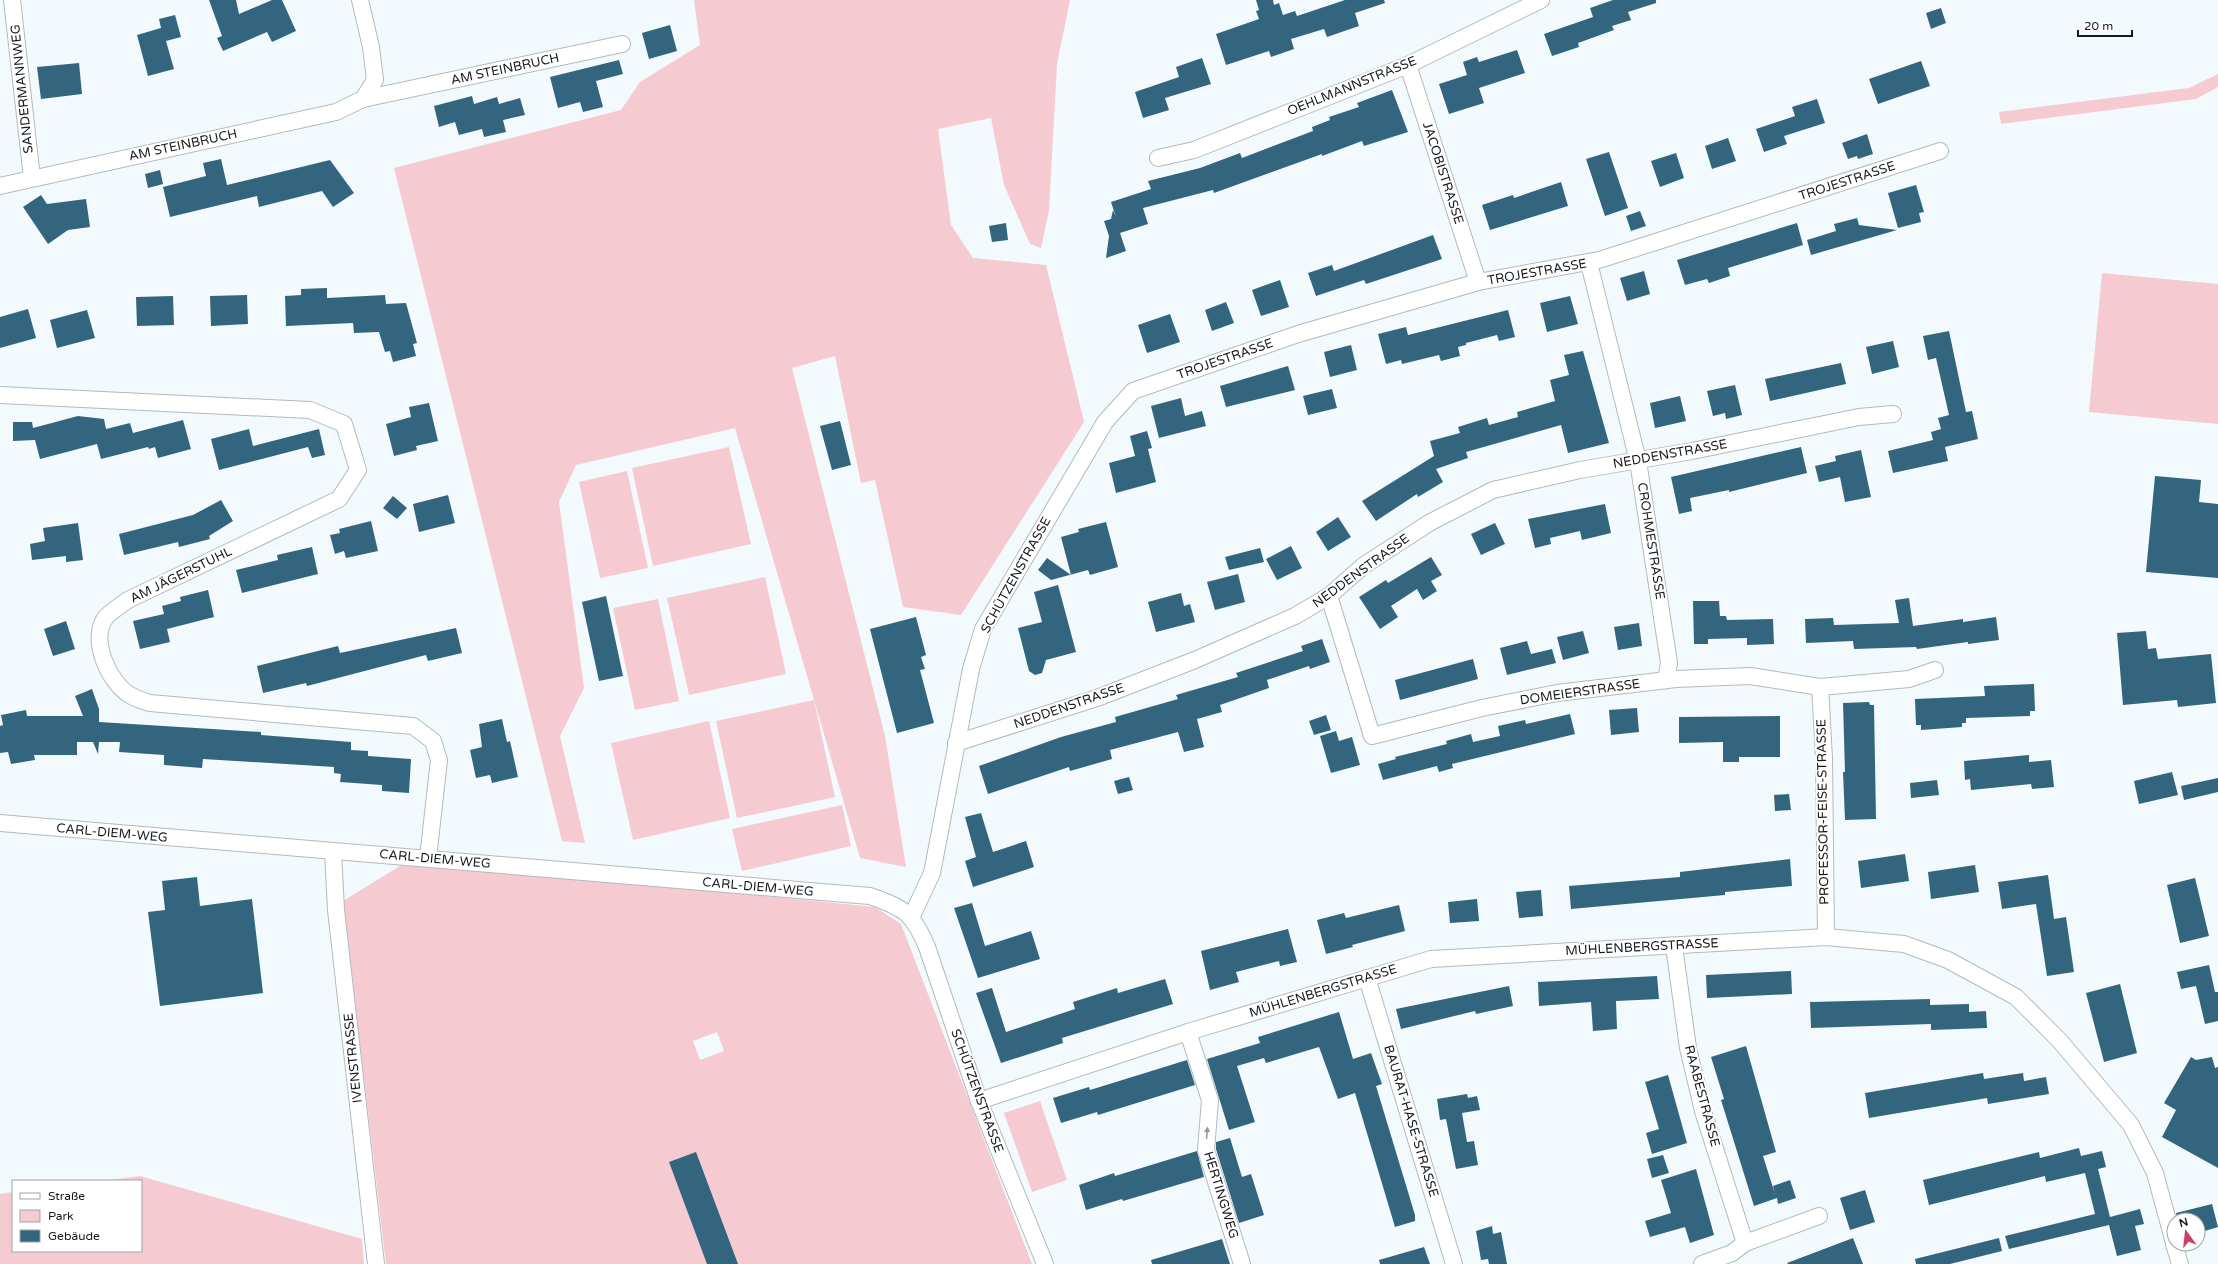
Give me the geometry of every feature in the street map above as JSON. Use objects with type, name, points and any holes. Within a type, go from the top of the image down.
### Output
[{"type":"street","name":"SANDERMANNWEG","points":[[12,0],[32,178]]},
{"type":"street","points":[[360,0],[371,47],[375,80],[363,99]]},
{"type":"street","name":"OEHLMANNSTRASSE","points":[[1158,158],[1194,150],[1408,65],[1541,0]]},
{"type":"street","name":"AM STEINBRUCH","points":[[0,186],[336,112],[363,99],[622,44]]},
{"type":"street","name":"JACOBISTRASSE","points":[[1408,65],[1478,282]]},
{"type":"street","name":"TROJESTRASSE","points":[[1133,391],[1298,334],[1478,282],[1588,263],[1940,151]]},
{"type":"street","name":"CROHMESTRASSE","points":[[1588,263],[1638,461],[1669,663],[1666,680]]},
{"type":"street","name":"SCHÜTZENSTRASSE","points":[[911,918],[932,873],[971,669],[983,629],[1105,422],[1133,391]]},
{"type":"street","name":"AM JÄGERSTUHL","points":[[0,395],[310,410],[344,424],[358,470],[339,499],[128,600],[106,618],[100,632],[100,648],[106,666],[116,684],[130,696],[150,703],[413,726],[433,741],[439,760],[428,858]]},
{"type":"street","name":"NEDDENSTRASSE","points":[[956,743],[1097,698],[1195,660],[1295,616],[1329,596],[1363,566],[1428,523],[1492,490],[1580,470],[1638,461],[1859,417],[1893,414]]},
{"type":"street","name":"DOMEIERSTRASSE","points":[[1329,596],[1372,736],[1474,710],[1542,696],[1666,680],[1750,676],[1820,687],[1909,679],[1935,670]]},
{"type":"street","name":"PROFESSOR-FEISE-STRASSE","points":[[1820,687],[1824,758],[1826,937]]},
{"type":"street","name":"CARL-DIEM-WEG","points":[[0,823],[870,896]]},
{"type":"street","name":"IVENSTRASSE","points":[[332,852],[336,910],[376,1264]]},
{"type":"street","name":"SCHÜTZENSTRASSE","points":[[870,896],[899,907],[911,918],[921,933],[979,1101],[1045,1264]]},
{"type":"street","name":"MÜHLENBERGSTRASSE","points":[[979,1101],[1188,1032],[1430,959],[1826,937],[1904,944],[1948,960],[2016,997],[2059,1040],[2132,1125],[2155,1173],[2166,1214]]},
{"type":"street","name":"RAABESTRASSE","points":[[1674,946],[1688,1048],[1696,1083],[1703,1111],[1745,1243]]},
{"type":"street","name":"BAURAT-HASE-STRASSE","points":[[1367,978],[1454,1264]]},
{"type":"street","name":"HERTINGWEG","points":[[1188,1032],[1210,1100],[1206,1150],[1242,1264]]},
{"type":"street","points":[[1702,1264],[1732,1253],[1745,1243],[1818,1216]]},
{"type":"street","name":"MÜHLENBERGSTRASSE","points":[[2176,1252],[2180,1264]]},
{"type":"green space","points":[[694,0],[1070,0],[1057,64],[1049,211],[1041,248],[1030,244],[1004,185],[991,118],[938,129],[951,225],[973,258],[1046,265],[1084,422],[961,615],[903,607],[875,480],[861,483],[835,356],[792,368],[885,736],[906,867],[860,858],[735,428],[576,465],[559,502],[584,688],[560,736],[585,843],[562,841],[394,168],[621,110],[640,82],[700,45]]},
{"type":"green space","points":[[2218,74],[2218,87],[2196,99],[2001,124],[1999,112],[2189,88]]},
{"type":"green space","points":[[2102,273],[2218,284],[2218,424],[2089,412]]},
{"type":"green space","points":[[729,447],[751,544],[653,566],[632,468]]},
{"type":"green space","points":[[627,471],[648,568],[600,578],[579,482]]},
{"type":"green space","points":[[765,577],[786,674],[689,695],[667,598]]},
{"type":"green space","points":[[658,599],[679,701],[635,710],[613,608]]},
{"type":"green space","points":[[814,700],[835,797],[737,818],[716,721]]},
{"type":"green space","points":[[709,721],[730,818],[633,840],[611,743]]},
{"type":"green space","points":[[842,805],[851,846],[742,871],[732,829]]},
{"type":"green space","points":[[408,861],[875,907],[901,924],[1032,1264],[386,1264],[343,901]],"holes":[[[717,1032],[724,1051],[700,1060],[693,1041]]]},
{"type":"green space","points":[[1040,1101],[1067,1180],[1032,1192],[1004,1113]]},
{"type":"green space","points":[[140,1176],[362,1239],[364,1264],[0,1264],[0,1194],[12,1192],[12,1252],[142,1252],[142,1180],[110,1180]]},
{"type":"building","points":[[209,0],[236,0],[239,14],[272,0],[282,0],[296,31],[272,42],[267,32],[223,51],[217,38],[222,36]]},
{"type":"building","points":[[1256,0],[1273,0],[1274,5],[1279,3],[1283,15],[1295,11],[1297,16],[1345,0],[1384,0],[1385,3],[1355,13],[1359,26],[1327,37],[1324,29],[1291,39],[1294,49],[1271,57],[1269,51],[1226,65],[1216,34],[1259,19],[1256,11],[1259,10]]},
{"type":"building","points":[[1613,0],[1656,0],[1656,3],[1628,12],[1631,20],[1612,26],[1614,30],[1578,43],[1579,47],[1552,56],[1544,34],[1593,17],[1590,8]]},
{"type":"building","points":[[1941,8],[1946,23],[1931,29],[1926,13]]},
{"type":"building","points":[[175,15],[181,37],[166,41],[174,69],[148,76],[137,35],[161,28],[159,19]]},
{"type":"building","points":[[670,25],[677,51],[649,59],[642,33]]},
{"type":"building","points":[[1517,50],[1525,73],[1479,88],[1484,103],[1449,114],[1439,84],[1467,75],[1463,62],[1477,57],[1479,62]]},
{"type":"building","points":[[1202,58],[1211,84],[1165,98],[1169,110],[1143,118],[1135,92],[1179,77],[1176,67]]},
{"type":"building","points":[[619,60],[623,74],[596,81],[603,107],[583,112],[580,102],[558,108],[550,77]]},
{"type":"building","points":[[1921,61],[1930,86],[1878,104],[1869,79]]},
{"type":"building","points":[[79,63],[82,94],[41,99],[37,67]]},
{"type":"building","points":[[1392,90],[1408,132],[1364,146],[1362,141],[1214,193],[1213,190],[1143,208],[1148,224],[1120,233],[1126,251],[1106,258],[1109,236],[1104,221],[1111,219],[1113,210],[1116,217],[1111,202],[1151,189],[1148,181],[1200,168],[1240,153],[1242,158],[1313,131],[1312,127],[1330,120],[1329,117],[1359,107],[1357,103]]},
{"type":"building","points":[[472,96],[474,104],[497,97],[499,104],[520,98],[525,115],[503,120],[506,132],[484,137],[482,129],[459,135],[455,122],[439,127],[434,106]]},
{"type":"building","points":[[1817,99],[1825,123],[1784,136],[1787,144],[1764,152],[1756,129],[1795,116],[1792,107]]},
{"type":"building","points":[[1867,134],[1873,154],[1858,159],[1857,156],[1848,159],[1842,143]]},
{"type":"building","points":[[1728,138],[1736,161],[1712,169],[1705,146]]},
{"type":"building","points":[[1609,152],[1628,208],[1605,216],[1586,159]]},
{"type":"building","points":[[1676,153],[1684,178],[1660,187],[1651,161]]},
{"type":"building","points":[[221,159],[227,185],[330,160],[354,193],[333,207],[322,191],[259,207],[257,196],[170,217],[163,187],[206,176],[203,163]]},
{"type":"building","points":[[160,170],[163,184],[148,188],[145,174]]},
{"type":"building","points":[[1561,182],[1568,206],[1490,230],[1482,205],[1513,195],[1514,198]]},
{"type":"building","points":[[1916,185],[1924,212],[1919,213],[1921,222],[1898,228],[1888,193]]},
{"type":"building","points":[[41,195],[47,204],[86,199],[90,227],[68,230],[48,244],[23,207]]},
{"type":"building","points":[[1640,211],[1646,226],[1631,231],[1626,216]]},
{"type":"building","points":[[1857,218],[1859,225],[1897,230],[1811,255],[1807,240],[1836,231],[1834,224]]},
{"type":"building","points":[[1006,223],[1008,240],[992,242],[989,226]]},
{"type":"building","points":[[1797,223],[1803,245],[1728,268],[1730,276],[1709,283],[1707,279],[1685,285],[1677,260]]},
{"type":"building","points":[[1433,235],[1442,259],[1366,284],[1364,280],[1316,296],[1308,273],[1332,265],[1334,271]]},
{"type":"building","points":[[1644,271],[1650,294],[1627,301],[1620,278]]},
{"type":"building","points":[[1280,280],[1289,307],[1261,316],[1252,290]]},
{"type":"building","points":[[327,288],[327,298],[385,295],[386,304],[406,303],[417,343],[413,344],[416,356],[393,362],[390,351],[385,352],[379,332],[354,333],[353,323],[286,326],[285,296],[301,295],[301,289]]},
{"type":"building","points":[[247,295],[248,324],[211,326],[210,296]]},
{"type":"building","points":[[173,296],[174,325],[137,326],[136,297]]},
{"type":"building","points":[[1570,296],[1578,324],[1547,332],[1540,303]]},
{"type":"building","points":[[1226,302],[1234,323],[1212,331],[1205,310]]},
{"type":"building","points":[[28,309],[36,338],[0,348],[0,317]]},
{"type":"building","points":[[87,310],[95,338],[57,348],[50,320]]},
{"type":"building","points":[[1508,310],[1515,337],[1499,341],[1497,335],[1466,343],[1466,345],[1458,347],[1460,356],[1441,361],[1439,355],[1402,364],[1401,360],[1386,364],[1378,334],[1406,327],[1408,335]]},
{"type":"building","points":[[1170,314],[1180,342],[1147,353],[1138,325]]},
{"type":"building","points":[[1949,331],[1966,412],[1972,411],[1978,439],[1945,447],[1948,461],[1893,473],[1888,451],[1933,440],[1931,432],[1941,429],[1938,418],[1949,415],[1936,358],[1928,360],[1923,336]]},
{"type":"building","points":[[1893,341],[1899,367],[1872,374],[1866,347]]},
{"type":"building","points":[[1351,345],[1357,370],[1330,377],[1324,352]]},
{"type":"building","points":[[1583,351],[1609,443],[1568,453],[1561,425],[1466,452],[1468,458],[1436,469],[1443,482],[1418,497],[1417,494],[1376,521],[1362,501],[1434,456],[1430,441],[1460,433],[1458,427],[1487,418],[1489,425],[1518,417],[1517,412],[1555,401],[1550,380],[1569,375],[1564,355]]},
{"type":"building","points":[[1841,363],[1846,384],[1770,401],[1765,379]]},
{"type":"building","points":[[1288,366],[1295,390],[1226,407],[1220,386]]},
{"type":"building","points":[[1735,385],[1742,415],[1726,419],[1725,413],[1713,416],[1707,391]]},
{"type":"building","points":[[1332,389],[1337,408],[1308,415],[1303,396]]},
{"type":"building","points":[[1680,396],[1686,421],[1655,428],[1650,403]]},
{"type":"building","points":[[1181,398],[1185,416],[1202,411],[1206,426],[1159,438],[1151,406]]},
{"type":"building","points":[[429,403],[438,441],[416,446],[417,450],[394,456],[386,424],[411,417],[409,407]]},
{"type":"building","points":[[78,416],[104,419],[106,429],[130,423],[133,433],[183,420],[191,449],[158,458],[155,447],[149,449],[148,447],[101,459],[97,444],[40,459],[35,440],[13,441],[13,422],[32,422],[33,428]]},
{"type":"building","points":[[840,421],[851,465],[832,470],[820,426]]},
{"type":"building","points":[[249,429],[253,446],[319,429],[325,455],[312,458],[308,447],[219,470],[211,439]]},
{"type":"building","points":[[1147,431],[1152,448],[1148,449],[1156,482],[1116,493],[1109,463],[1135,456],[1130,436]]},
{"type":"building","points":[[1801,447],[1807,473],[1729,492],[1729,490],[1690,498],[1692,511],[1679,514],[1671,477]]},
{"type":"building","points":[[1861,450],[1871,497],[1845,502],[1840,477],[1819,482],[1815,466],[1836,461],[1835,456]]},
{"type":"building","points":[[2155,476],[2201,480],[2199,502],[2218,504],[2218,578],[2146,572]]},
{"type":"building","points":[[448,495],[455,523],[419,532],[413,504]]},
{"type":"building","points":[[393,496],[407,508],[397,519],[383,508]]},
{"type":"building","points":[[221,500],[233,521],[209,536],[210,539],[179,547],[178,542],[124,555],[119,534],[193,515]]},
{"type":"building","points":[[1605,504],[1611,533],[1582,540],[1580,531],[1550,538],[1551,544],[1535,548],[1528,519]]},
{"type":"building","points":[[1338,517],[1351,537],[1328,551],[1316,532]]},
{"type":"building","points":[[371,521],[378,551],[346,558],[344,551],[335,554],[330,535],[340,533],[339,529]]},
{"type":"building","points":[[1106,522],[1118,567],[1090,575],[1088,570],[1071,575],[1061,537],[1079,532],[1078,529]]},
{"type":"building","points":[[78,523],[83,560],[66,562],[66,556],[32,560],[30,544],[45,541],[43,528]]},
{"type":"building","points":[[1495,523],[1505,544],[1481,555],[1471,534]]},
{"type":"building","points":[[1291,546],[1302,568],[1277,580],[1266,559]]},
{"type":"building","points":[[312,547],[318,574],[242,593],[236,570],[278,560],[277,555]]},
{"type":"building","points":[[1260,548],[1264,562],[1229,570],[1225,557]]},
{"type":"building","points":[[1431,557],[1442,575],[1431,581],[1437,591],[1423,600],[1417,589],[1391,606],[1398,617],[1380,629],[1359,597],[1386,580],[1388,583]]},
{"type":"building","points":[[1047,558],[1071,575],[1051,580],[1038,570]]},
{"type":"building","points":[[1238,574],[1245,602],[1215,610],[1207,582]]},
{"type":"building","points":[[1058,585],[1076,652],[1046,660],[1042,673],[1035,675],[1029,671],[1018,628],[1042,622],[1034,592]]},
{"type":"building","points":[[208,590],[214,617],[167,629],[170,642],[140,649],[133,621],[164,614],[162,606],[181,601],[180,597]]},
{"type":"building","points":[[1181,593],[1184,606],[1190,604],[1195,622],[1156,632],[1148,602]]},
{"type":"building","points":[[606,596],[623,676],[599,681],[582,602]]},
{"type":"building","points":[[1909,598],[1913,626],[1963,619],[1963,622],[1996,617],[1999,640],[1968,644],[1968,642],[1917,649],[1916,647],[1854,649],[1853,641],[1806,643],[1805,619],[1833,618],[1834,625],[1899,623],[1895,600]]},
{"type":"building","points":[[1693,601],[1719,601],[1720,616],[1726,616],[1727,620],[1773,619],[1774,644],[1747,645],[1747,638],[1708,639],[1708,644],[1694,644]]},
{"type":"building","points":[[916,617],[926,655],[921,657],[925,669],[920,670],[934,723],[897,733],[870,629]]},
{"type":"building","points":[[66,621],[75,649],[53,656],[44,629]]},
{"type":"building","points":[[1639,623],[1642,646],[1618,650],[1614,627]]},
{"type":"building","points":[[456,628],[462,653],[428,661],[426,655],[307,686],[306,683],[263,693],[257,666],[338,646],[340,653]]},
{"type":"building","points":[[1583,631],[1589,653],[1563,660],[1557,637]]},
{"type":"building","points":[[2146,631],[2148,649],[2156,648],[2158,659],[2211,654],[2216,703],[2178,707],[2177,700],[2123,705],[2117,633]]},
{"type":"building","points":[[1322,639],[1330,662],[1310,669],[1309,666],[1267,680],[1269,688],[1220,705],[1222,712],[1197,719],[1204,747],[1184,752],[1178,732],[1110,750],[1112,759],[1070,771],[1069,767],[988,794],[979,766],[1061,737],[1116,722],[1115,717],[1178,699],[1176,695],[1238,677],[1236,673],[1303,651],[1301,646]]},
{"type":"building","points":[[1527,641],[1531,654],[1552,649],[1556,663],[1507,675],[1500,648]]},
{"type":"building","points":[[1473,659],[1478,679],[1400,700],[1395,680]]},
{"type":"building","points":[[2034,684],[2035,711],[2030,711],[2030,716],[1966,718],[1966,723],[1962,723],[1962,727],[1921,730],[1921,725],[1916,725],[1915,699],[1985,696],[1984,686]]},
{"type":"building","points":[[92,689],[99,709],[99,722],[261,732],[261,735],[351,742],[351,750],[368,751],[368,756],[411,759],[409,793],[382,791],[382,785],[340,782],[341,774],[334,773],[334,767],[203,759],[202,768],[164,765],[164,755],[119,752],[120,742],[99,742],[98,754],[93,742],[77,742],[77,755],[34,755],[35,760],[11,764],[8,752],[0,753],[0,726],[3,725],[1,715],[26,710],[27,716],[83,716],[75,696]]},
{"type":"building","points":[[1869,702],[1870,705],[1874,705],[1876,819],[1845,820],[1843,703]]},
{"type":"building","points":[[1637,708],[1639,732],[1611,735],[1609,710]]},
{"type":"building","points":[[1570,714],[1575,734],[1452,764],[1453,768],[1439,772],[1437,766],[1383,780],[1378,764],[1396,759],[1395,757],[1447,744],[1446,741],[1471,734],[1473,742],[1500,736],[1498,726],[1525,720],[1526,724]]},
{"type":"building","points":[[1326,715],[1331,730],[1314,735],[1309,721]]},
{"type":"building","points":[[1780,716],[1780,757],[1739,757],[1739,762],[1723,762],[1723,742],[1679,743],[1679,717]]},
{"type":"building","points":[[502,719],[507,742],[510,741],[518,777],[492,783],[490,775],[476,778],[470,750],[482,747],[479,724]]},
{"type":"building","points":[[1336,731],[1339,741],[1352,737],[1360,765],[1331,773],[1320,736]]},
{"type":"building","points":[[2029,755],[2029,762],[2051,760],[2054,787],[2032,789],[2031,784],[1971,790],[1970,779],[1965,780],[1964,761]]},
{"type":"building","points":[[2172,772],[2178,795],[2139,804],[2134,781]]},
{"type":"building","points":[[1129,777],[1133,790],[1118,794],[1114,781]]},
{"type":"building","points":[[2218,778],[2218,792],[2184,800],[2181,786]]},
{"type":"building","points":[[1937,780],[1939,795],[1911,798],[1910,783]]},
{"type":"building","points":[[1789,794],[1791,810],[1775,811],[1774,795]]},
{"type":"building","points":[[981,813],[993,852],[1026,841],[1034,867],[973,887],[965,861],[976,857],[965,817]]},
{"type":"building","points":[[1905,854],[1909,881],[1861,888],[1858,861]]},
{"type":"building","points":[[1790,859],[1792,886],[1725,892],[1725,895],[1571,909],[1569,886],[1680,877],[1680,872]]},
{"type":"building","points":[[1975,865],[1979,892],[1931,899],[1928,872]]},
{"type":"building","points":[[2048,875],[2054,919],[2066,917],[2074,972],[2047,976],[2036,904],[2002,909],[1998,882]]},
{"type":"building","points":[[197,877],[200,906],[252,899],[263,993],[160,1006],[148,912],[165,910],[162,881]]},
{"type":"building","points":[[2195,878],[2209,936],[2180,943],[2167,885]]},
{"type":"building","points":[[1541,890],[1543,916],[1519,918],[1516,892]]},
{"type":"building","points":[[1477,899],[1479,921],[1450,923],[1448,902]]},
{"type":"building","points":[[972,903],[985,946],[1031,931],[1040,959],[978,978],[954,908]]},
{"type":"building","points":[[1399,905],[1405,931],[1352,945],[1353,947],[1326,954],[1317,920],[1344,913],[1346,918]]},
{"type":"building","points":[[1288,929],[1297,962],[1280,966],[1279,961],[1236,972],[1239,982],[1210,990],[1201,951]]},
{"type":"building","points":[[2209,965],[2215,992],[2218,992],[2218,1021],[2205,1024],[2196,986],[2181,989],[2177,972]]},
{"type":"building","points":[[1791,971],[1792,994],[1707,998],[1706,975]]},
{"type":"building","points":[[1657,976],[1659,999],[1616,1001],[1617,1029],[1593,1031],[1591,1002],[1539,1006],[1538,982]]},
{"type":"building","points":[[1165,979],[1173,1004],[1062,1038],[1063,1043],[1001,1063],[976,993],[992,988],[1006,1032],[1075,1009],[1073,1002],[1117,988],[1118,993]]},
{"type":"building","points":[[2120,984],[2137,1053],[2104,1062],[2086,993]]},
{"type":"building","points":[[1509,986],[1513,1006],[1476,1014],[1475,1011],[1401,1029],[1396,1009]]},
{"type":"building","points":[[1930,999],[1930,1005],[1969,1004],[1969,1012],[1986,1011],[1987,1028],[1931,1030],[1931,1024],[1811,1028],[1810,1002]]},
{"type":"building","points":[[1339,1012],[1353,1059],[1371,1053],[1382,1084],[1376,1086],[1415,1215],[1415,1221],[1395,1227],[1355,1093],[1338,1099],[1319,1047],[1266,1063],[1264,1058],[1237,1066],[1255,1122],[1229,1130],[1207,1059],[1260,1043],[1258,1037]]},
{"type":"building","points":[[1746,1046],[1776,1152],[1763,1156],[1775,1194],[1773,1186],[1790,1180],[1796,1198],[1778,1204],[1777,1198],[1754,1206],[1721,1100],[1724,1099],[1711,1057]]},
{"type":"building","points":[[2191,1057],[2196,1060],[2212,1057],[2215,1068],[2218,1067],[2218,1168],[2162,1137],[2176,1110],[2164,1103]]},
{"type":"building","points":[[1187,1060],[1195,1085],[1098,1115],[1097,1112],[1061,1123],[1053,1098],[1089,1087],[1090,1090]]},
{"type":"building","points":[[1983,1073],[1984,1079],[2023,1073],[2024,1081],[2046,1077],[2049,1094],[1988,1104],[1987,1098],[1869,1118],[1865,1093]]},
{"type":"building","points":[[1668,1075],[1687,1143],[1652,1154],[1646,1133],[1659,1129],[1645,1082]]},
{"type":"building","points":[[1467,1094],[1468,1098],[1477,1096],[1480,1110],[1462,1113],[1467,1142],[1474,1141],[1478,1165],[1456,1169],[1446,1119],[1440,1120],[1437,1099]]},
{"type":"building","points":[[1230,1138],[1242,1177],[1251,1174],[1264,1215],[1239,1223],[1216,1149],[1216,1142]]},
{"type":"building","points":[[2079,1148],[2081,1156],[2102,1151],[2106,1167],[2098,1169],[2110,1217],[2140,1209],[2144,1224],[2135,1226],[2141,1250],[2117,1256],[2109,1225],[2009,1249],[2005,1236],[2095,1214],[2085,1173],[2046,1182],[2045,1176],[1929,1205],[1923,1180],[2039,1152],[2040,1158]]},
{"type":"building","points":[[1197,1151],[1204,1177],[1123,1201],[1122,1199],[1086,1210],[1079,1185],[1114,1173],[1115,1176]]},
{"type":"building","points":[[696,1152],[738,1264],[707,1264],[669,1162]]},
{"type":"building","points":[[1663,1155],[1669,1173],[1652,1178],[1647,1159]]},
{"type":"building","points":[[1696,1169],[1714,1235],[1690,1243],[1685,1227],[1650,1237],[1645,1221],[1671,1213],[1661,1180]]},
{"type":"building","points":[[1865,1190],[1875,1222],[1850,1230],[1840,1198]]},
{"type":"building","points":[[2212,1204],[2218,1227],[2206,1231],[2206,1212],[2180,1212]]},
{"type":"building","points":[[1492,1226],[1493,1234],[1501,1232],[1507,1264],[1489,1264],[1488,1259],[1481,1260],[1476,1231]]},
{"type":"building","points":[[1853,1238],[1863,1264],[1787,1263]]},
{"type":"building","points":[[1999,1238],[2002,1251],[1950,1264],[1916,1264],[1915,1259]]},
{"type":"building","points":[[1222,1239],[1230,1264],[1152,1264],[1151,1260]]},
{"type":"building","points":[[1424,1247],[1430,1264],[1380,1264],[1379,1260]]}]
